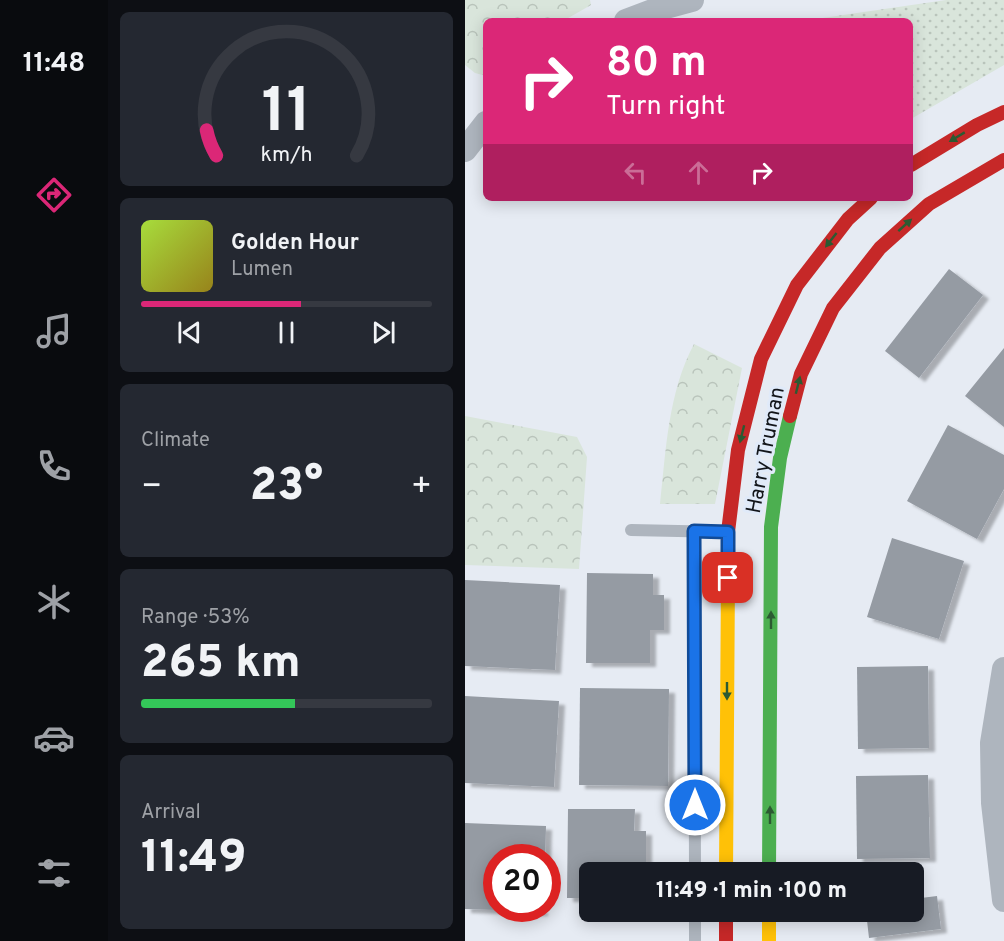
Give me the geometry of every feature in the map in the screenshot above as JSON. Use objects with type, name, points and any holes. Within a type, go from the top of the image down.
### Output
[{"type":"street","points":[[634,18],[692,0]]},
{"type":"street","points":[[913,164],[977,125],[1004,112]]},
{"type":"street","points":[[465,150],[483,127]]},
{"type":"street","name":"Harry Truman","points":[[769,862],[771,527],[780,458],[801,374],[833,308],[880,248],[929,204],[1004,160]]},
{"type":"street","name":"Harry Truman","points":[[726,862],[728,532],[738,450],[761,359],[797,285],[848,219],[868,201]]},
{"type":"street","points":[[1004,669],[992,743],[1004,900]]},
{"type":"street","points":[[726,922],[726,941]]},
{"type":"street","points":[[769,922],[769,941]]},
{"type":"lane","points":[[631,530],[728,532]]},
{"type":"lane","points":[[694,531],[695,862]]},
{"type":"lane","points":[[695,922],[695,941]]},
{"type":"green space","points":[[465,0],[590,0],[591,5],[568,18],[483,18],[483,75],[475,73],[465,65]]},
{"type":"green space","points":[[946,0],[1004,0],[1004,65],[913,118],[913,18],[823,18]]},
{"type":"green space","points":[[694,344],[742,368],[715,504],[660,504],[673,402],[685,363]]},
{"type":"green space","points":[[465,416],[577,437],[587,457],[579,569],[465,565]]},
{"type":"building","points":[[949,269],[983,295],[919,378],[885,351]]},
{"type":"building","points":[[1004,348],[1004,427],[965,396]]},
{"type":"building","points":[[948,425],[1004,455],[1004,489],[977,539],[907,501]]},
{"type":"building","points":[[892,538],[964,561],[939,639],[867,617]]},
{"type":"building","points":[[587,573],[653,574],[653,595],[664,595],[664,630],[650,630],[650,663],[586,663]]},
{"type":"building","points":[[465,580],[560,585],[555,670],[465,666]]},
{"type":"building","points":[[928,666],[929,748],[858,749],[857,667]]},
{"type":"building","points":[[580,688],[669,689],[668,786],[579,785]]},
{"type":"building","points":[[465,696],[559,701],[554,787],[465,783]]},
{"type":"building","points":[[928,775],[930,858],[857,859],[856,776]]},
{"type":"building","points":[[568,809],[635,809],[634,831],[646,831],[646,862],[579,862],[579,898],[567,898]]},
{"type":"building","points":[[465,823],[546,826],[545,844],[483,844],[483,910],[465,909]]},
{"type":"building","points":[[937,896],[941,929],[869,938],[867,922],[924,922],[924,898]]},
{"type":"traffic: fast","points":[[769,862],[771,527],[780,458],[790,416]]},
{"type":"traffic: slow","points":[[726,862],[728,576]]},
{"type":"traffic: slow","points":[[769,922],[769,941]]},
{"type":"traffic: jam","points":[[913,164],[977,125],[1004,112]]},
{"type":"traffic: jam","points":[[790,416],[801,374],[833,308],[880,248],[929,204],[1004,160]]},
{"type":"traffic: jam","points":[[728,576],[728,532],[738,450],[761,359],[797,285],[848,219],[868,201]]},
{"type":"traffic: jam","points":[[726,922],[726,941]]},
{"type":"route","points":[[695,805],[694,531],[728,532],[728,578]]}]
